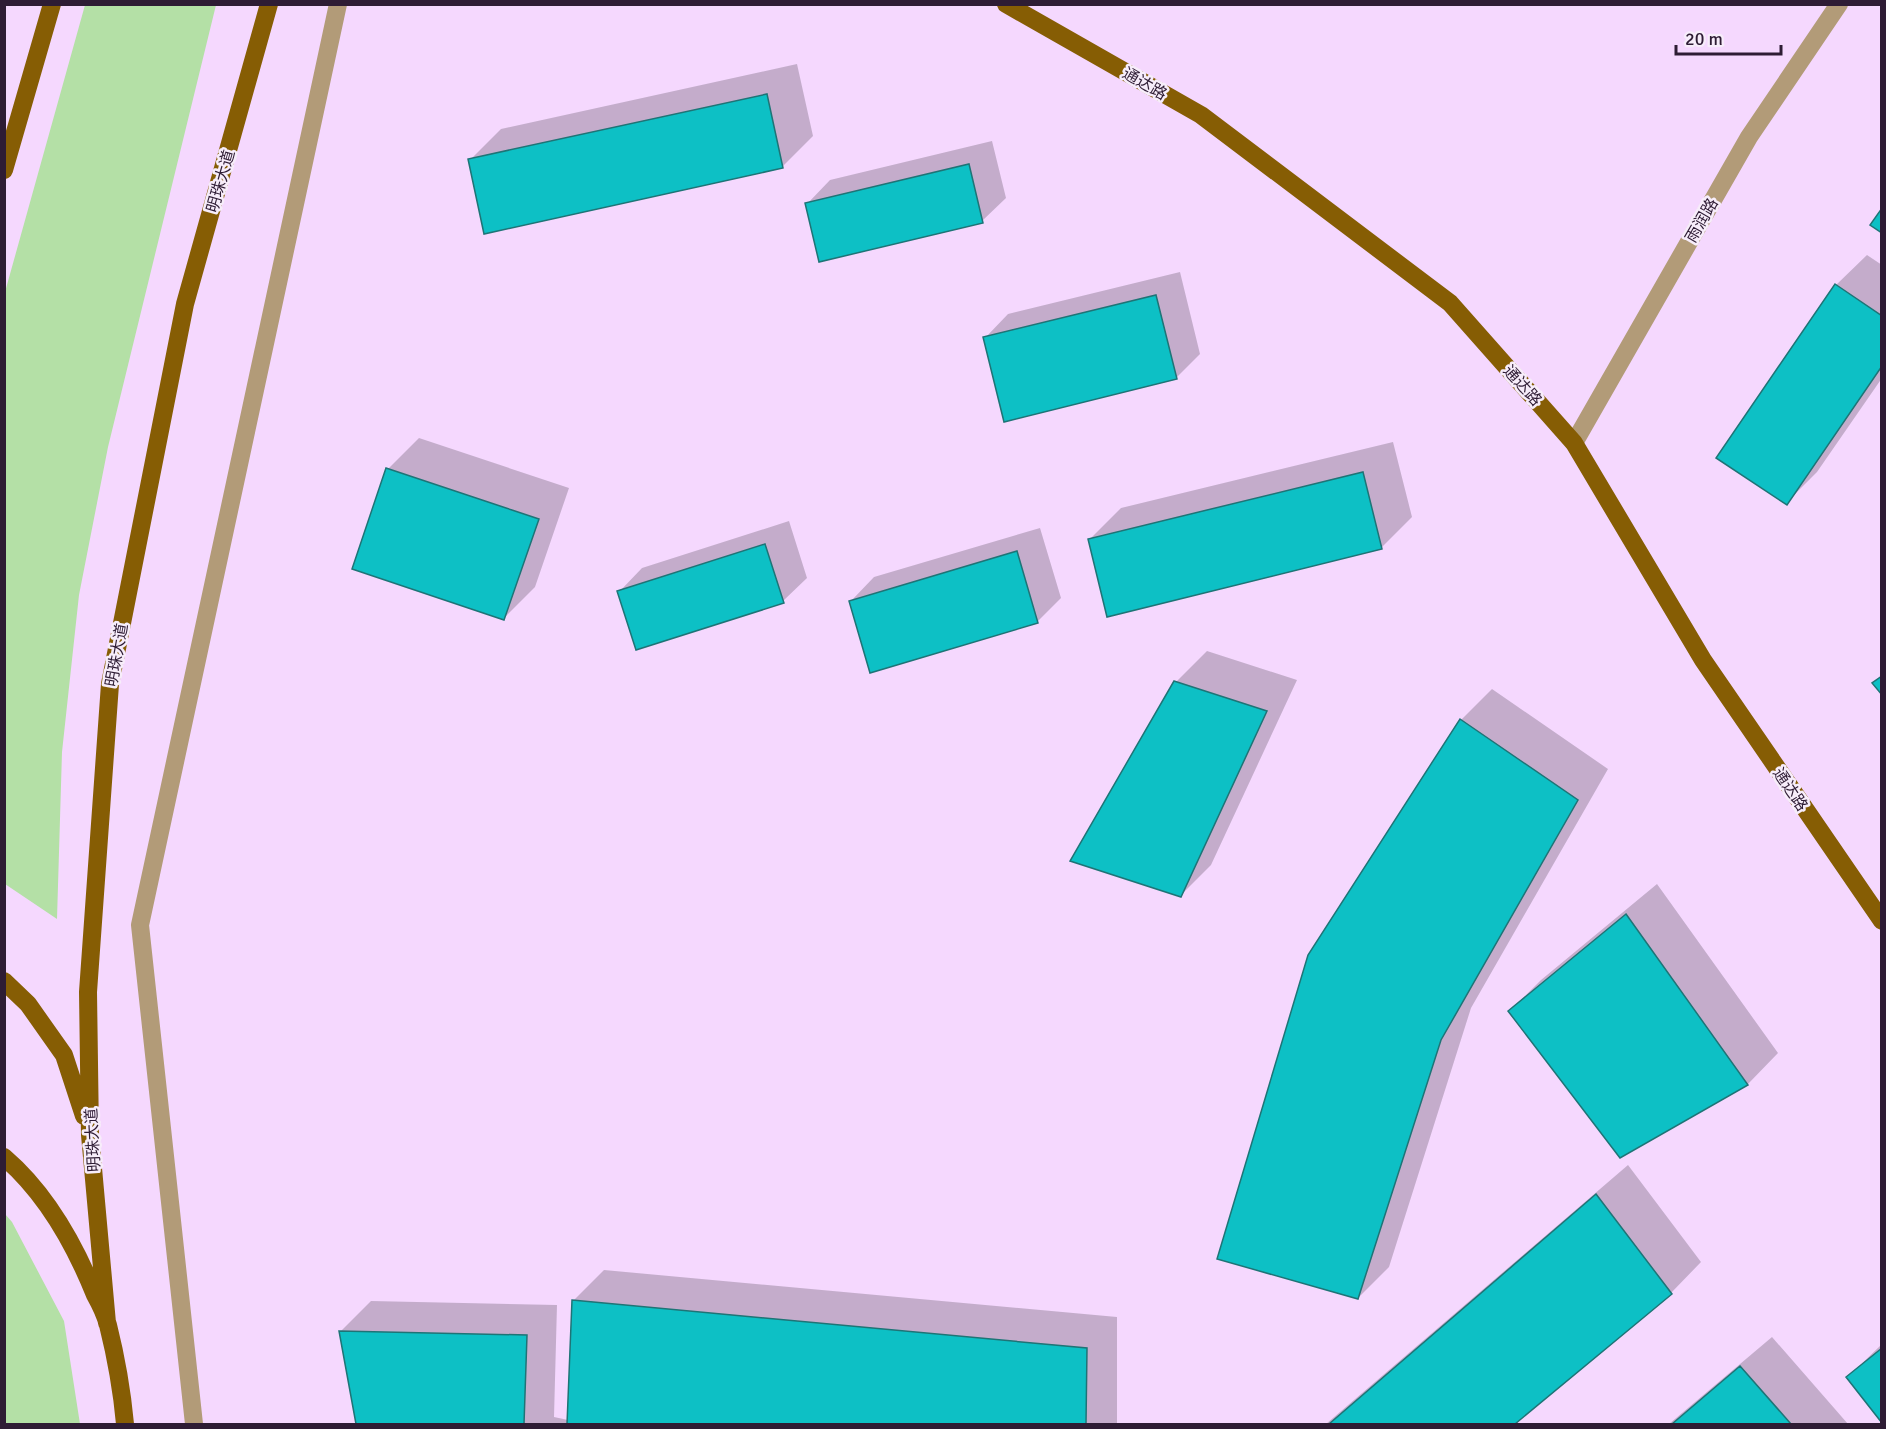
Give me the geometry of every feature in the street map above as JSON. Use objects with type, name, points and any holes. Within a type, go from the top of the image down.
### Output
[{"type":"main road","points":[[4,170],[52,4]]},
{"type":"main road","name":"明珠大道","points":[[107,1323],[90,1135],[88,992],[110,684],[185,304],[269,4]]},
{"type":"main road","name":"通达路","points":[[1006,4],[1202,116],[1450,303],[1574,443],[1703,660],[1881,921]]},
{"type":"main road","points":[[4,981],[28,1004],[64,1055],[90,1135]]},
{"type":"main road","points":[[4,1157],[15,1166],[48,1206],[81,1259],[107,1323],[122,1394],[125,1425]]},
{"type":"street","points":[[194,1425],[140,925],[338,4]]},
{"type":"street","name":"雨润路","points":[[1574,443],[1749,137],[1839,4]]},
{"type":"green space","points":[[85,5],[216,5],[108,447],[79,595],[62,752],[57,919],[5,884],[5,292]]},
{"type":"green space","points":[[5,1214],[12,1222],[64,1321],[80,1424],[5,1424]]},
{"type":"building","points":[[767,94],[783,168],[484,234],[468,159]]},
{"type":"building","points":[[969,164],[983,223],[819,262],[805,203]]},
{"type":"building","points":[[1882,208],[1882,233],[1870,225]]},
{"type":"building","points":[[1835,284],[1882,316],[1882,366],[1787,505],[1716,458]]},
{"type":"building","points":[[1156,295],[1177,379],[1004,422],[983,337]]},
{"type":"building","points":[[386,468],[539,519],[504,620],[352,569]]},
{"type":"building","points":[[1363,472],[1382,549],[1107,617],[1088,539]]},
{"type":"building","points":[[765,544],[784,603],[636,650],[617,591]]},
{"type":"building","points":[[1017,551],[1038,623],[870,673],[849,601]]},
{"type":"building","points":[[1882,676],[1882,695],[1872,683]]},
{"type":"building","points":[[1174,681],[1267,711],[1181,897],[1070,861]]},
{"type":"building","points":[[1460,719],[1578,800],[1441,1040],[1358,1299],[1217,1259],[1308,955]]},
{"type":"building","points":[[1626,914],[1748,1085],[1620,1158],[1508,1011]]},
{"type":"building","points":[[1596,1194],[1672,1294],[1515,1424],[1329,1424]]},
{"type":"building","points":[[572,1300],[1087,1348],[1086,1424],[567,1424]]},
{"type":"building","points":[[339,1331],[527,1335],[524,1424],[356,1424]]},
{"type":"building","points":[[1882,1348],[1882,1423],[1846,1377]]},
{"type":"building","points":[[1740,1366],[1791,1424],[1672,1424]]}]
